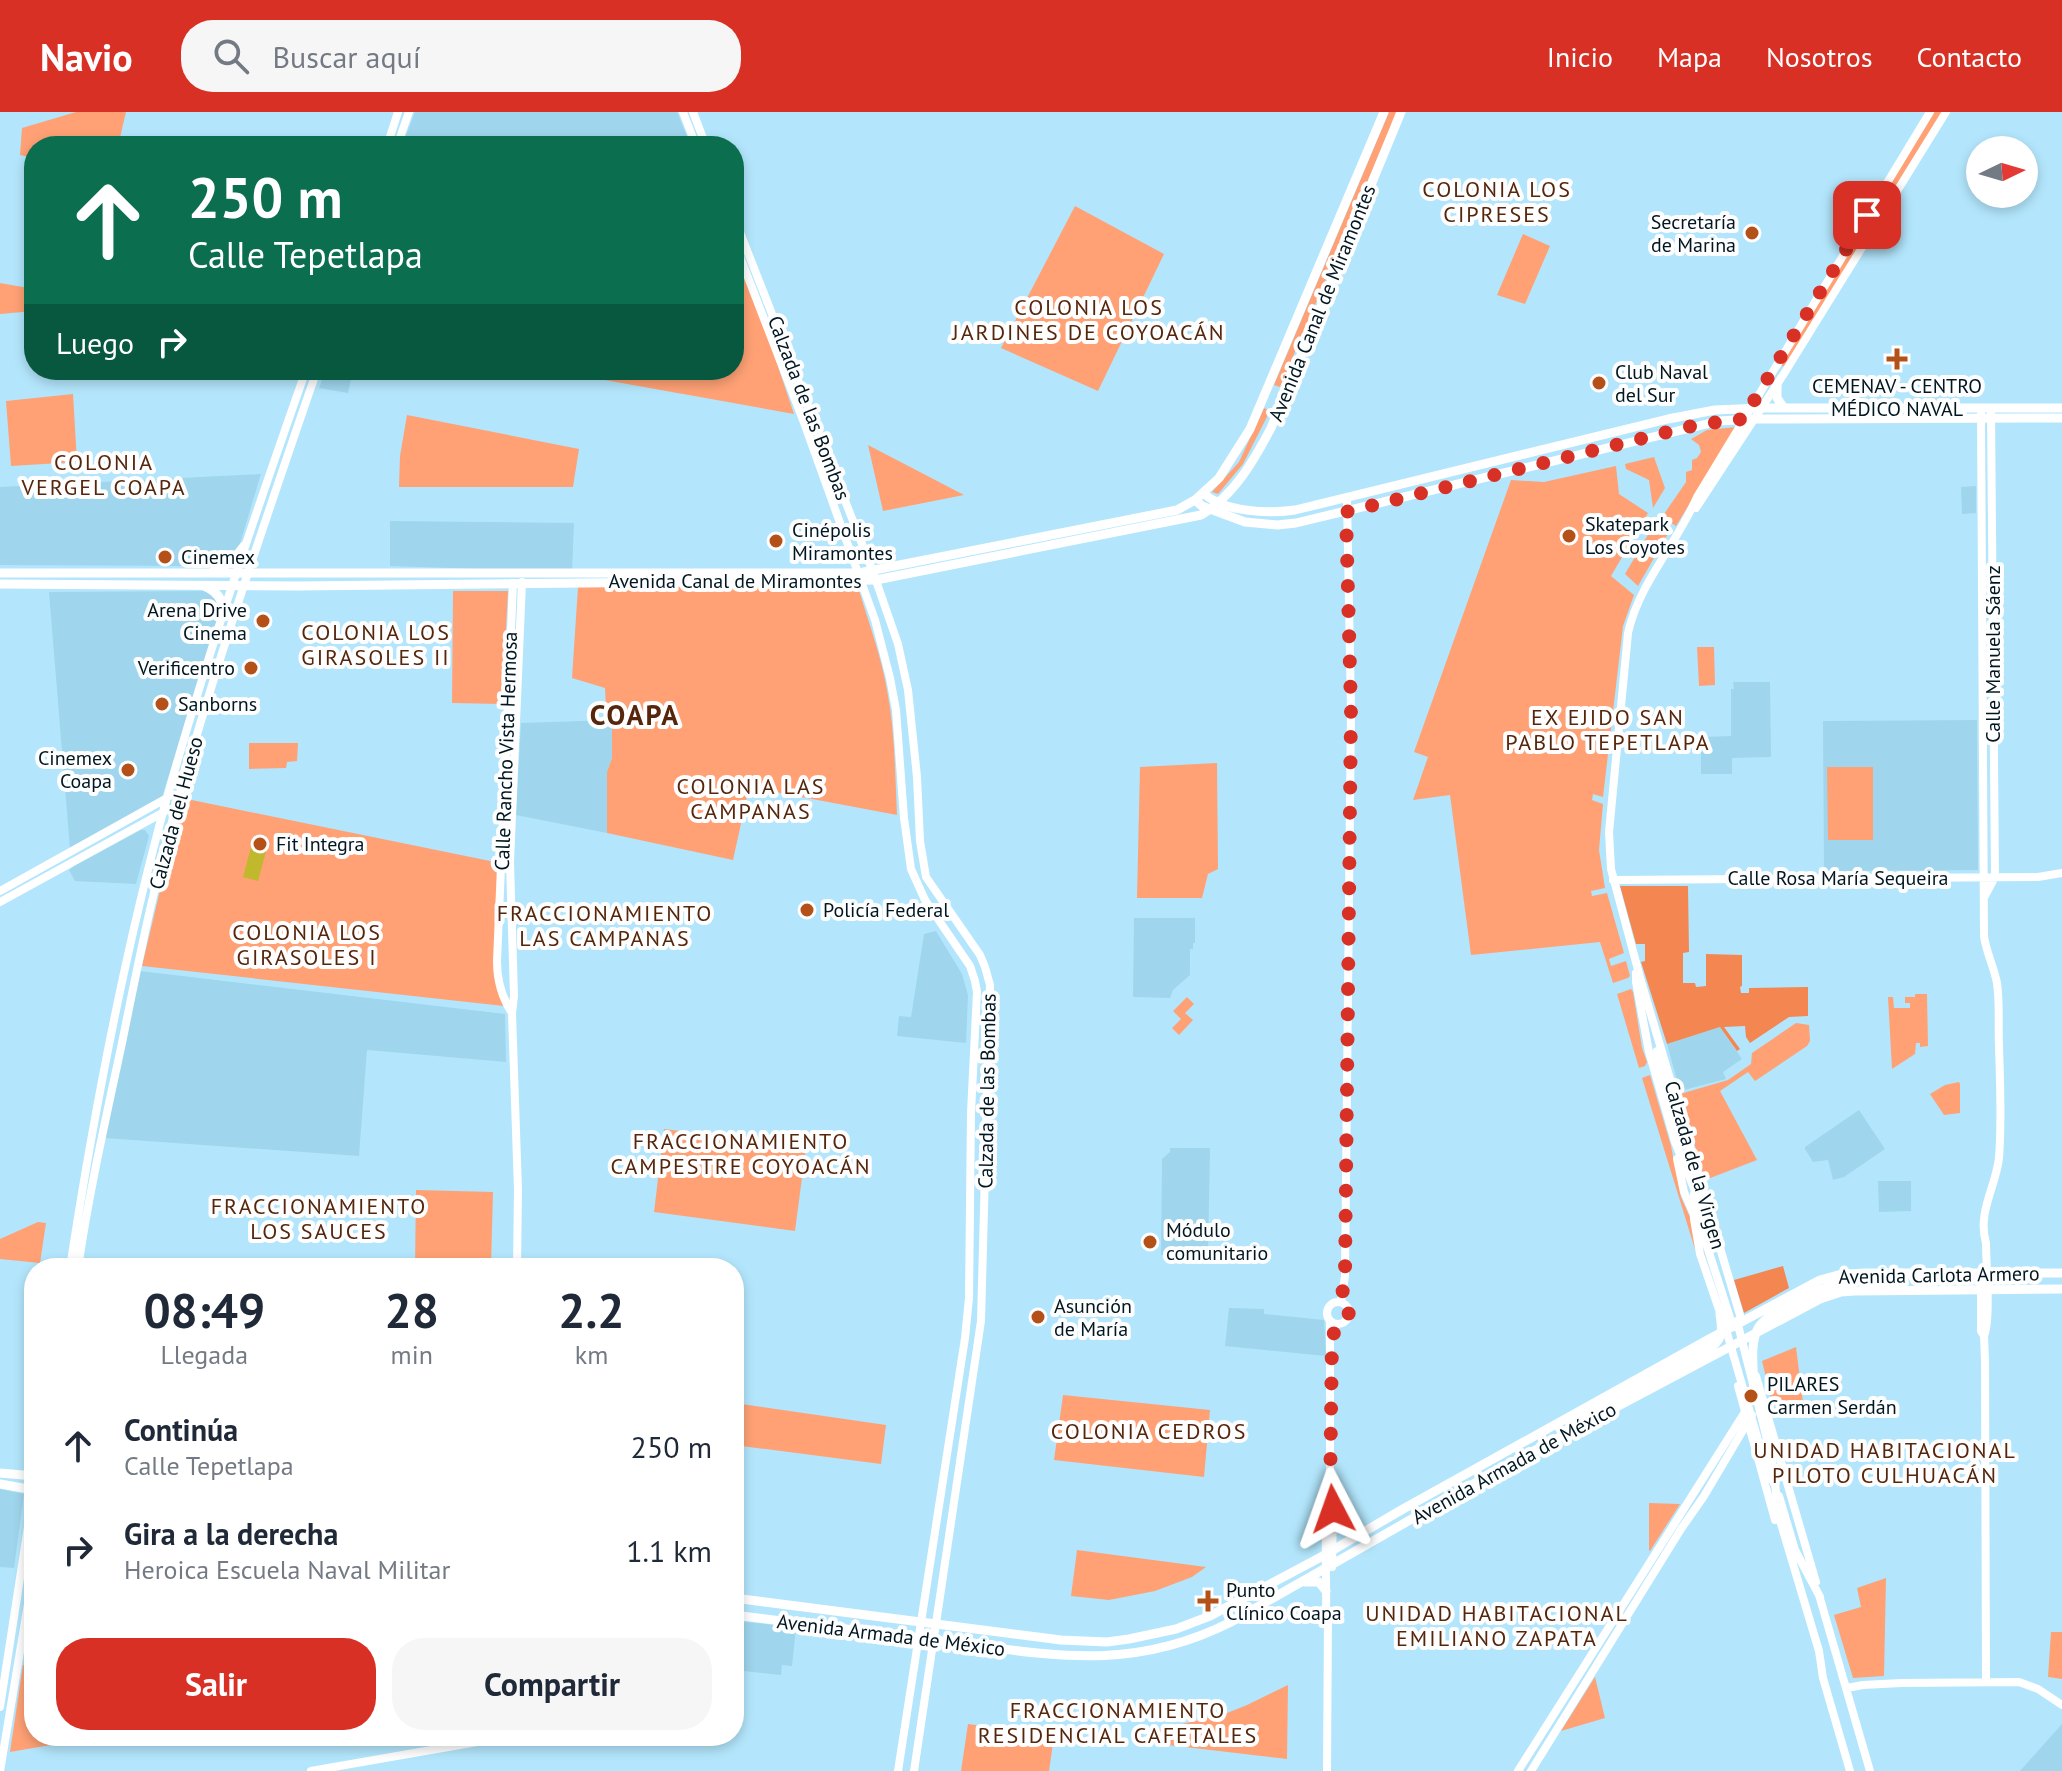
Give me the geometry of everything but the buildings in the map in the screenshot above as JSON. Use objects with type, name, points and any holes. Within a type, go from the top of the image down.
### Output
[{"type":"main road","points":[[390,136],[398,112]]},
{"type":"main road","points":[[401,136],[409,112]]},
{"type":"main road","points":[[683,112],[692,136]]},
{"type":"main road","points":[[693,112],[702,136]]},
{"type":"main road","name":"Avenida Canal de Miramontes","points":[[874,576],[1177,510],[1219,478],[1256,416],[1384,112]]},
{"type":"main road","name":"Avenida Canal de Miramontes","points":[[0,584],[518,583],[860,577],[1201,515],[1220,502],[1246,470],[1275,418],[1401,112]]},
{"type":"main road","name":"Calzada de la Virgen","points":[[1688,518],[1743,419],[1930,112]]},
{"type":"main road","name":"Calzada de la Virgen","points":[[1737,1324],[1613,880],[1609,832],[1630,623],[1642,592],[1762,408],[1946,112]]},
{"type":"main road","name":"Calzada de las Bombas","points":[[744,242],[874,576],[902,659],[912,723],[923,870],[980,955],[990,985],[981,1321],[914,1771]]},
{"type":"main road","name":"Calzada de las Bombas","points":[[744,267],[860,577],[887,664],[896,710],[911,869],[925,900],[970,966],[977,992],[971,1113],[969,1298],[898,1771]]},
{"type":"main road","name":"Calzada del Hueso","points":[[72,1258],[91,1137],[113,1029],[167,798],[234,574],[302,380]]},
{"type":"main road","name":"Calzada del Hueso","points":[[80,1258],[98,1153],[137,968],[176,805],[247,574],[314,380]]},
{"type":"main road","points":[[1777,384],[1777,398],[1784,408]]},
{"type":"main road","points":[[1199,496],[1251,511],[1282,512],[1715,410],[1784,408],[2062,418]]},
{"type":"main road","points":[[1199,496],[1210,510],[1245,522],[1277,525],[1346,512],[1696,425],[1743,419],[2062,408]]},
{"type":"main road","name":"Calle Manuela Sáenz","points":[[1986,413],[1995,877]]},
{"type":"main road","name":"Calle Manuela Sáenz","points":[[1986,413],[1984,941],[1997,983],[2000,1108],[1999,1159],[1985,1210],[1981,1331],[1984,1336],[1986,1682]]},
{"type":"main road","points":[[1600,435],[1603,448]]},
{"type":"main road","points":[[817,460],[833,469]]},
{"type":"main road","points":[[1341,1302],[1345,1276],[1351,710],[1347,499]]},
{"type":"main road","points":[[196,574],[225,565],[244,546]]},
{"type":"main road","name":"Avenida Canal de Miramontes","points":[[0,573],[572,572],[860,577]]},
{"type":"main road","name":"Calle Rancho Vista Hermosa","points":[[512,1013],[501,986],[497,961],[518,583]]},
{"type":"main road","name":"Calle Rancho Vista Hermosa","points":[[517,1258],[510,862],[518,583]]},
{"type":"main road","points":[[201,585],[220,598],[222,618]]},
{"type":"main road","points":[[887,664],[902,659]]},
{"type":"main road","points":[[0,902],[37,876],[180,793]]},
{"type":"main road","points":[[0,891],[37,876],[176,805]]},
{"type":"main road","points":[[144,823],[155,827],[158,838]]},
{"type":"main road","name":"Calle Rosa María Sequeira","points":[[1613,880],[1985,878],[2038,877],[2062,873]]},
{"type":"main road","points":[[1984,896],[1995,877]]},
{"type":"main road","name":"Calzada de la Virgen","points":[[1638,968],[1636,982],[1649,1052],[1675,1142],[1708,1224],[1756,1385],[1772,1459],[1779,1517],[1819,1651],[1819,1664]]},
{"type":"main road","name":"Calzada de la Virgen","points":[[1649,1007],[1654,1041],[1692,1174],[1696,1236],[1767,1469],[1783,1504],[1795,1550],[1820,1597]]},
{"type":"main road","points":[[1675,1142],[1684,1192],[1737,1324]]},
{"type":"main road","name":"Avenida Carlota Armero","points":[[1737,1324],[1832,1276],[1869,1273],[2062,1273]]},
{"type":"main road","points":[[1756,1385],[1754,1341],[1759,1326],[1770,1316],[1816,1291],[1848,1282],[1888,1281],[1934,1273]]},
{"type":"main road","name":"Avenida Carlota Armero","points":[[1738,1342],[1820,1299],[1841,1292],[2062,1289]]},
{"type":"main road","points":[[1341,1302],[1349,1313],[1346,1320],[1335,1323],[1327,1314],[1328,1307],[1341,1302]]},
{"type":"main road","points":[[1563,1434],[1589,1413],[1712,1347],[1721,1338],[1720,1314]]},
{"type":"main road","points":[[1327,1771],[1326,1591],[1330,1551],[1327,1509],[1330,1498],[1332,1337],[1335,1323]]},
{"type":"main road","name":"Avenida Armada de México","points":[[744,1599],[1061,1640],[1107,1642],[1176,1629],[1210,1616],[1330,1551],[1737,1324]]},
{"type":"main road","name":"Calzada de la Virgen","points":[[1738,1342],[1754,1371],[1801,1524],[1870,1771]]},
{"type":"main road","name":"Avenida Armada de México","points":[[744,1616],[1049,1655],[1082,1657],[1152,1651],[1211,1632],[1563,1434],[1578,1429],[1738,1342]]},
{"type":"main road","name":"Calzada de la Virgen","points":[[1727,1347],[1794,1588],[1850,1771]]},
{"type":"main road","points":[[1740,1393],[1742,1381],[1746,1378],[1754,1378],[1756,1385]]},
{"type":"main road","points":[[1531,1771],[1762,1398]]},
{"type":"main road","points":[[1518,1771],[1745,1412]]},
{"type":"main road","points":[[0,1473],[24,1475]]},
{"type":"main road","points":[[0,1484],[24,1488]]},
{"type":"main road","points":[[0,1707],[24,1554]]},
{"type":"main road","points":[[1328,1616],[1331,1610],[1329,1567]]},
{"type":"main road","points":[[1302,1582],[1319,1582],[1326,1591]]},
{"type":"main road","points":[[0,1771],[24,1628]]},
{"type":"main road","points":[[1847,1688],[1880,1684],[2027,1684],[2062,1705]]},
{"type":"main road","points":[[311,1771],[450,1746]]},
{"type":"shaded area","points":[[76,112],[126,112],[120,136],[24,136],[24,156],[20,155],[22,128]]},
{"type":"shaded area","points":[[415,112],[677,112],[687,136],[406,136]]},
{"type":"shaded area","points":[[1389,112],[1397,112],[1280,387],[1274,385]]},
{"type":"shaded area","points":[[1934,112],[1943,112],[1785,367],[1781,365]]},
{"type":"shaded area","points":[[1075,206],[1164,254],[1098,391],[1001,348]]},
{"type":"shaded area","points":[[1523,234],[1550,246],[1525,304],[1497,295]]},
{"type":"shaded area","points":[[744,266],[794,414],[605,380],[744,380]]},
{"type":"shaded area","points":[[0,283],[24,287],[24,312],[0,314]]},
{"type":"shaded area","points":[[322,380],[351,380],[348,393],[319,388]]},
{"type":"shaded area","points":[[73,394],[77,462],[11,466],[6,401]]},
{"type":"shaded area","points":[[1264,408],[1270,411],[1243,464],[1218,494],[1212,492],[1239,462]]},
{"type":"shaded area","points":[[407,415],[579,449],[573,487],[399,487],[400,456]]},
{"type":"shaded area","points":[[1736,427],[1676,526],[1662,517],[1686,482],[1686,472],[1692,470],[1692,460],[1701,452],[1699,445],[1691,439],[1707,430]]},
{"type":"shaded area","points":[[868,445],[964,495],[883,511]]},
{"type":"shaded area","points":[[1654,457],[1665,488],[1653,508],[1649,480],[1626,469],[1625,464]]},
{"type":"shaded area","points":[[1616,466],[1619,494],[1648,513],[1611,576],[1634,595],[1623,626],[1603,797],[1593,794],[1592,800],[1603,804],[1599,850],[1605,888],[1591,891],[1592,896],[1607,893],[1624,953],[1609,959],[1611,966],[1626,961],[1630,976],[1613,983],[1600,942],[1471,955],[1450,795],[1413,800],[1428,757],[1414,752],[1511,480],[1544,482]]},
{"type":"shaded area","points":[[261,474],[239,547],[219,564],[0,565],[0,487]]},
{"type":"shaded area","points":[[1976,486],[1976,513],[1962,514],[1961,487]]},
{"type":"shaded area","points":[[390,521],[574,523],[572,572],[390,566]]},
{"type":"shaded area","points":[[1656,521],[1670,530],[1638,586],[1625,574]]},
{"type":"shaded area","points":[[578,587],[858,587],[890,705],[897,815],[749,787],[733,860],[607,833],[607,772],[612,758],[612,720],[606,708],[605,688],[572,678]]},
{"type":"shaded area","points":[[209,591],[218,598],[220,613],[162,797],[70,849],[49,592]]},
{"type":"shaded area","points":[[453,591],[508,591],[502,704],[452,703]]},
{"type":"shaded area","points":[[1697,647],[1714,647],[1715,685],[1699,686]]},
{"type":"shaded area","points":[[1733,682],[1770,682],[1771,757],[1732,758],[1732,774],[1701,774],[1701,737],[1731,736]]},
{"type":"shaded area","points":[[612,720],[612,758],[607,772],[607,833],[516,815],[521,723]]},
{"type":"shaded area","points":[[1977,720],[1978,870],[1824,871],[1823,721]]},
{"type":"shaded area","points":[[249,743],[298,743],[297,761],[287,762],[286,768],[249,769]]},
{"type":"shaded area","points":[[1217,763],[1218,869],[1208,874],[1202,898],[1137,898],[1140,767]]},
{"type":"shaded area","points":[[1827,767],[1873,767],[1873,840],[1828,840]]},
{"type":"shaded area","points":[[182,798],[500,863],[496,969],[504,1006],[142,966]]},
{"type":"shaded area","points":[[141,830],[149,836],[136,884],[75,881],[69,870],[74,866]]},
{"type":"shaded area","points":[[253,840],[268,844],[258,881],[243,877]]},
{"type":"shaded area","points":[[1620,886],[1688,886],[1689,952],[1683,953],[1683,983],[1706,986],[1706,954],[1742,955],[1741,993],[1749,993],[1749,988],[1808,987],[1808,1016],[1789,1017],[1750,1043],[1745,1026],[1724,1027],[1740,1049],[1737,1051],[1720,1027],[1667,1044],[1641,962],[1645,961],[1645,944],[1636,944]]},
{"type":"shaded area","points":[[1134,918],[1195,918],[1190,975],[1173,990],[1170,998],[1133,997]]},
{"type":"shaded area","points":[[936,931],[962,974],[968,995],[966,1043],[897,1036],[899,1016],[911,1017],[924,934]]},
{"type":"shaded area","points":[[140,971],[505,1014],[506,1062],[367,1050],[359,1156],[104,1138]]},
{"type":"shaded area","points":[[1631,989],[1647,1062],[1639,1068],[1617,994]]},
{"type":"shaded area","points":[[1915,994],[1927,994],[1928,1046],[1920,1047],[1920,1043],[1916,1043],[1915,1054],[1892,1069],[1888,997],[1893,997],[1894,1008],[1910,1008],[1910,1003],[1905,1003],[1905,997],[1915,997]]},
{"type":"shaded area","points":[[1187,997],[1194,1004],[1185,1013],[1193,1020],[1179,1035],[1172,1028],[1181,1019],[1173,1011]]},
{"type":"shaded area","points":[[1796,1023],[1809,1025],[1810,1041],[1807,1046],[1755,1081],[1748,1072],[1720,1091],[1757,1160],[1705,1180],[1680,1094],[1728,1080],[1751,1064],[1752,1053]]},
{"type":"shaded area","points":[[1720,1027],[1742,1059],[1723,1072],[1726,1079],[1680,1091],[1667,1044]]},
{"type":"shaded area","points":[[1650,1075],[1671,1146],[1681,1197],[1700,1240],[1710,1273],[1703,1275],[1642,1078]]},
{"type":"shaded area","points":[[1959,1082],[1960,1113],[1944,1115],[1930,1094],[1945,1085]]},
{"type":"shaded area","points":[[1859,1110],[1885,1149],[1844,1177],[1833,1180],[1828,1160],[1813,1162],[1805,1147]]},
{"type":"shaded area","points":[[664,1129],[806,1147],[795,1231],[654,1212]]},
{"type":"shaded area","points":[[1170,1148],[1210,1148],[1208,1256],[1161,1255],[1162,1159]]},
{"type":"shaded area","points":[[1878,1181],[1911,1181],[1911,1211],[1879,1212]]},
{"type":"shaded area","points":[[416,1190],[493,1192],[491,1258],[415,1258]]},
{"type":"shaded area","points":[[38,1222],[46,1223],[41,1258],[24,1258],[24,1261],[0,1259],[0,1239]]},
{"type":"shaded area","points":[[1783,1266],[1789,1288],[1744,1313],[1734,1280]]},
{"type":"shaded area","points":[[1229,1308],[1264,1309],[1264,1314],[1324,1320],[1326,1356],[1225,1346]]},
{"type":"shaded area","points":[[1796,1347],[1803,1403],[1773,1406],[1762,1361]]},
{"type":"shaded area","points":[[1063,1395],[1210,1410],[1204,1477],[1054,1460]]},
{"type":"shaded area","points":[[744,1404],[886,1425],[881,1464],[744,1446]]},
{"type":"shaded area","points":[[0,1489],[24,1494],[14,1568],[0,1567]]},
{"type":"shaded area","points":[[1649,1503],[1680,1504],[1650,1551],[1649,1550]]},
{"type":"shaded area","points":[[1077,1550],[1206,1567],[1192,1577],[1155,1591],[1109,1600],[1071,1596]]},
{"type":"shaded area","points":[[1886,1578],[1884,1676],[1853,1678],[1834,1615],[1861,1607],[1857,1588]]},
{"type":"shaded area","points":[[744,1623],[796,1627],[792,1666],[782,1665],[781,1675],[744,1671]]},
{"type":"shaded area","points":[[2051,1632],[2062,1632],[2062,1679],[2048,1677]]},
{"type":"shaded area","points":[[23,1665],[24,1746],[45,1746],[10,1752]]},
{"type":"shaded area","points":[[1595,1677],[1605,1718],[1561,1731]]},
{"type":"shaded area","points":[[1288,1685],[1287,1759],[1151,1743],[1148,1739],[1151,1731],[1222,1715]]},
{"type":"shaded area","points":[[968,1724],[1054,1736],[1049,1771],[961,1771]]},
{"type":"shaded area","points":[[2062,1724],[2062,1771],[2020,1771]]},
{"type":"place","name":"Secretaría de Marina","points":[[1752,233]]},
{"type":"place","name":"CEMENAV - CENTRO MÉDICO NAVAL","points":[[1897,359]]},
{"type":"place","name":"Club Naval del Sur","points":[[1599,383]]},
{"type":"place","name":"Skatepark Los Coyotes","points":[[1569,536]]},
{"type":"place","name":"Cinépolis Miramontes","points":[[776,541]]},
{"type":"place","name":"Cinemex","points":[[165,557]]},
{"type":"place","name":"Arena Drive Cinema","points":[[263,621]]},
{"type":"place","name":"Verificentro","points":[[251,668]]},
{"type":"place","name":"Sanborns","points":[[162,704]]},
{"type":"place","name":"Cinemex Coapa","points":[[128,770]]},
{"type":"place","name":"Fit Integra","points":[[260,844]]},
{"type":"place","name":"Policía Federal","points":[[807,910]]},
{"type":"place","name":"Módulo comunitario","points":[[1150,1242]]},
{"type":"place","name":"Asunción de María","points":[[1038,1317]]},
{"type":"place","name":"PILARES Carmen Serdán","points":[[1751,1396]]},
{"type":"place","name":"Punto Clínico Coapa","points":[[1208,1601]]},
{"type":"district","name":"COLONIA LOS CIPRESES","points":[[1497,202]]},
{"type":"district","name":"COLONIA LOS JARDINES DE COYOACÁN","points":[[1089,320]]},
{"type":"district","name":"COLONIA VERGEL COAPA","points":[[104,474]]},
{"type":"district","name":"COLONIA LOS GIRASOLES II","points":[[376,644]]},
{"type":"district","name":"COAPA","points":[[635,714]]},
{"type":"district","name":"EX EJIDO SAN PABLO TEPETLAPA","points":[[1608,730]]},
{"type":"district","name":"COLONIA LAS CAMPANAS","points":[[751,798]]},
{"type":"district","name":"FRACCIONAMIENTO LAS CAMPANAS","points":[[605,926]]},
{"type":"district","name":"COLONIA LOS GIRASOLES I","points":[[307,944]]},
{"type":"district","name":"FRACCIONAMIENTO CAMPESTRE COYOACÁN","points":[[741,1154]]},
{"type":"district","name":"FRACCIONAMIENTO LOS SAUCES","points":[[319,1218]]},
{"type":"district","name":"COLONIA CEDROS","points":[[1149,1431]]},
{"type":"district","name":"UNIDAD HABITACIONAL PILOTO CULHUACÁN","points":[[1885,1462]]},
{"type":"district","name":"UNIDAD HABITACIONAL EMILIANO ZAPATA","points":[[1497,1626]]},
{"type":"district","name":"FRACCIONAMIENTO RESIDENCIAL CAFETALES","points":[[1118,1722]]},
{"type":"route","points":[[1333,1509],[1330,1498],[1332,1337],[1349,1313],[1341,1302],[1345,1276],[1350,884],[1351,710],[1346,512],[1696,425],[1743,419],[1867,215]]}]
